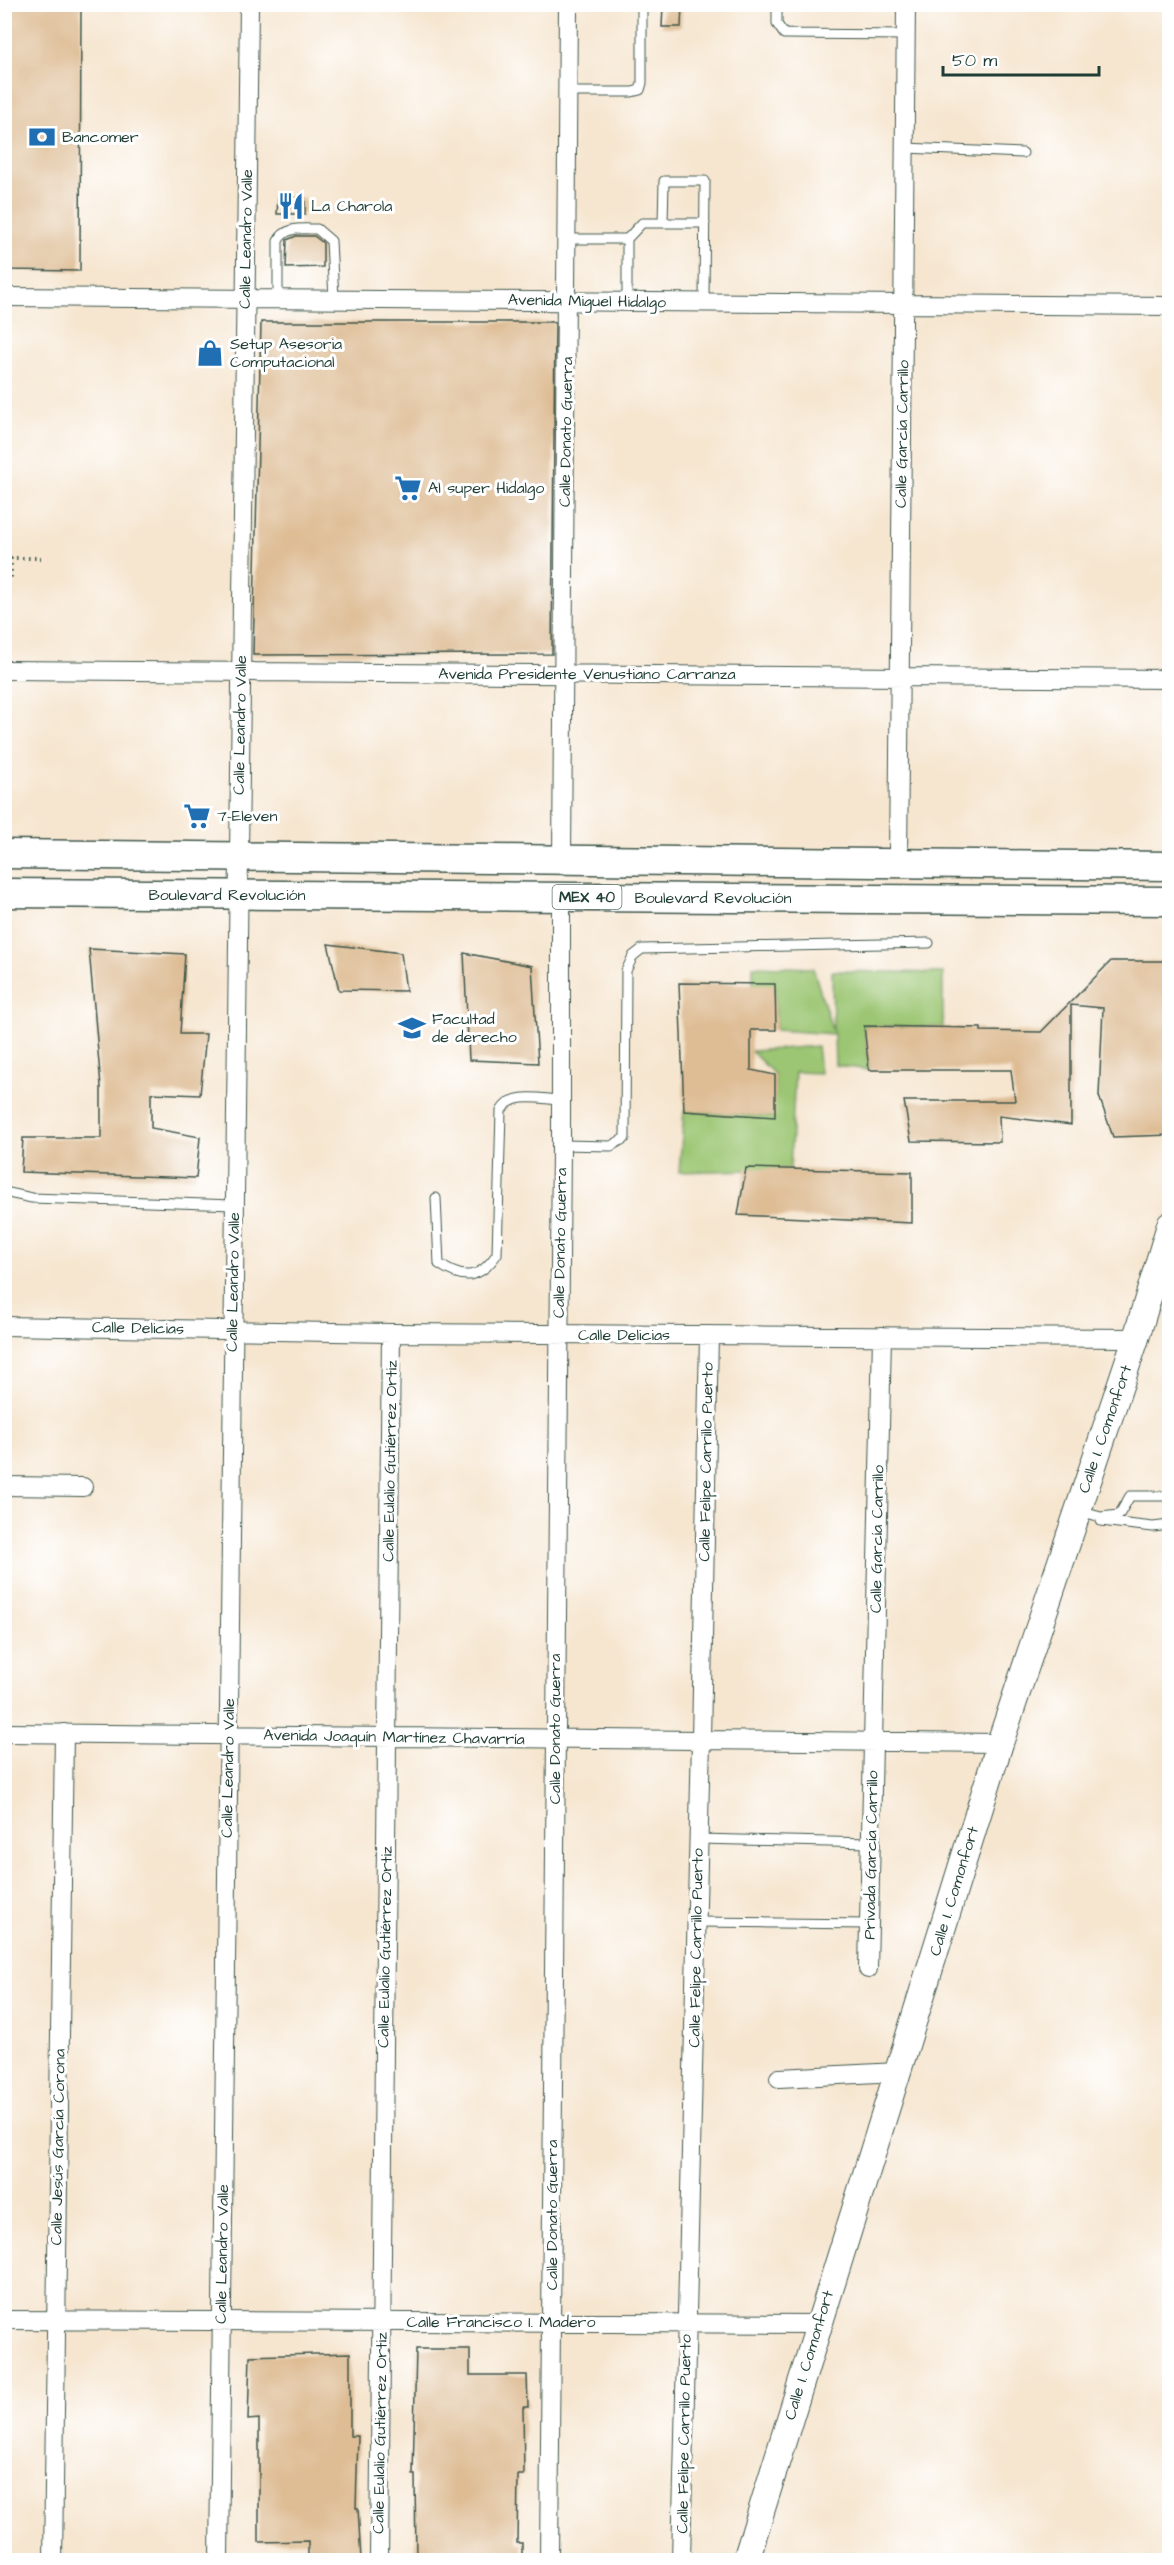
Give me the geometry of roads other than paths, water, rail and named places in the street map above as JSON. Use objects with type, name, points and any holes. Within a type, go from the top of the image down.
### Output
[{"type":"main road","name":"MEX 40","points":[[4,854],[1170,866]]},
{"type":"main road","name":"Boulevard Revolución","points":[[4,893],[1170,901]]},
{"type":"main road","name":"Calle I. Comonfort","points":[[746,2560],[1000,1743],[1136,1338],[1170,1225]]},
{"type":"street","name":"Calle Leandro Valle","points":[[219,2560],[249,4]]},
{"type":"street","name":"Calle Donato Guerra","points":[[562,860],[568,4]]},
{"type":"street","name":"Calle García Carrillo","points":[[898,863],[906,4]]},
{"type":"street","name":"Avenida Miguel Hidalgo","points":[[4,297],[1170,306]]},
{"type":"street","name":"Avenida Presidente Venustiano Carranza","points":[[4,670],[1170,679]]},
{"type":"street","name":"Calle Donato Guerra","points":[[549,2560],[561,897]]},
{"type":"street","name":"Calle Delicias","points":[[4,1326],[392,1333],[1136,1338]]},
{"type":"street","name":"Calle Eulalio Gutiérrez Ortiz","points":[[379,2560],[392,1333]]},
{"type":"street","name":"Calle Felipe Carrillo Puerto","points":[[681,2560],[709,1335]]},
{"type":"street","name":"Calle García Carrillo","points":[[873,1742],[882,1336]]},
{"type":"street","points":[[4,1486],[83,1487]]},
{"type":"street","name":"Avenida Joaquín Martínez Chavarría","points":[[4,1733],[1000,1743]]},
{"type":"street","name":"Calle Jesús García Corona","points":[[53,2560],[64,1733]]},
{"type":"street","name":"Privada García Carrillo","points":[[868,1969],[873,1742]]},
{"type":"street","points":[[779,2078],[898,2072]]},
{"type":"street","name":"Calle Francisco I. Madero","points":[[4,2320],[818,2324]]},
{"type":"lane","points":[[567,92],[640,90],[642,83],[642,4]]},
{"type":"lane","points":[[777,4],[777,24],[779,31],[784,34],[906,35]]},
{"type":"lane","points":[[905,148],[1023,153]]},
{"type":"lane","points":[[663,223],[664,181],[705,181],[704,302]]},
{"type":"lane","points":[[627,302],[627,239],[642,223],[705,223]]},
{"type":"lane","points":[[278,299],[278,241],[281,234],[288,230],[317,229],[331,241],[334,299]]},
{"type":"lane","points":[[567,239],[627,239]]},
{"type":"lane","points":[[561,1145],[610,1146],[625,1138],[626,971],[633,956],[642,949],[929,943]]},
{"type":"lane","points":[[436,1198],[439,1264],[450,1272],[478,1274],[488,1267],[497,1254],[501,1111],[505,1104],[513,1098],[561,1100]]},
{"type":"lane","points":[[4,1192],[32,1198],[234,1205]]},
{"type":"lane","points":[[1076,1514],[1101,1517],[1119,1515],[1130,1496],[1170,1497]]},
{"type":"lane","points":[[1076,1514],[1153,1527],[1170,1525]]},
{"type":"lane","points":[[699,1839],[871,1843]]},
{"type":"lane","points":[[697,1922],[869,1923]]},
{"type":"place","name":"Bancomer","points":[[42,137]]},
{"type":"place","name":"La Charola","points":[[291,206]]},
{"type":"place","name":"Setup Asesoria Computacional","points":[[210,353]]},
{"type":"place","name":"Al super Hidalgo","points":[[408,488]]},
{"type":"place","name":"7-Eleven","points":[[197,816]]},
{"type":"place","name":"Facultad de derecho","points":[[412,1028]]}]
